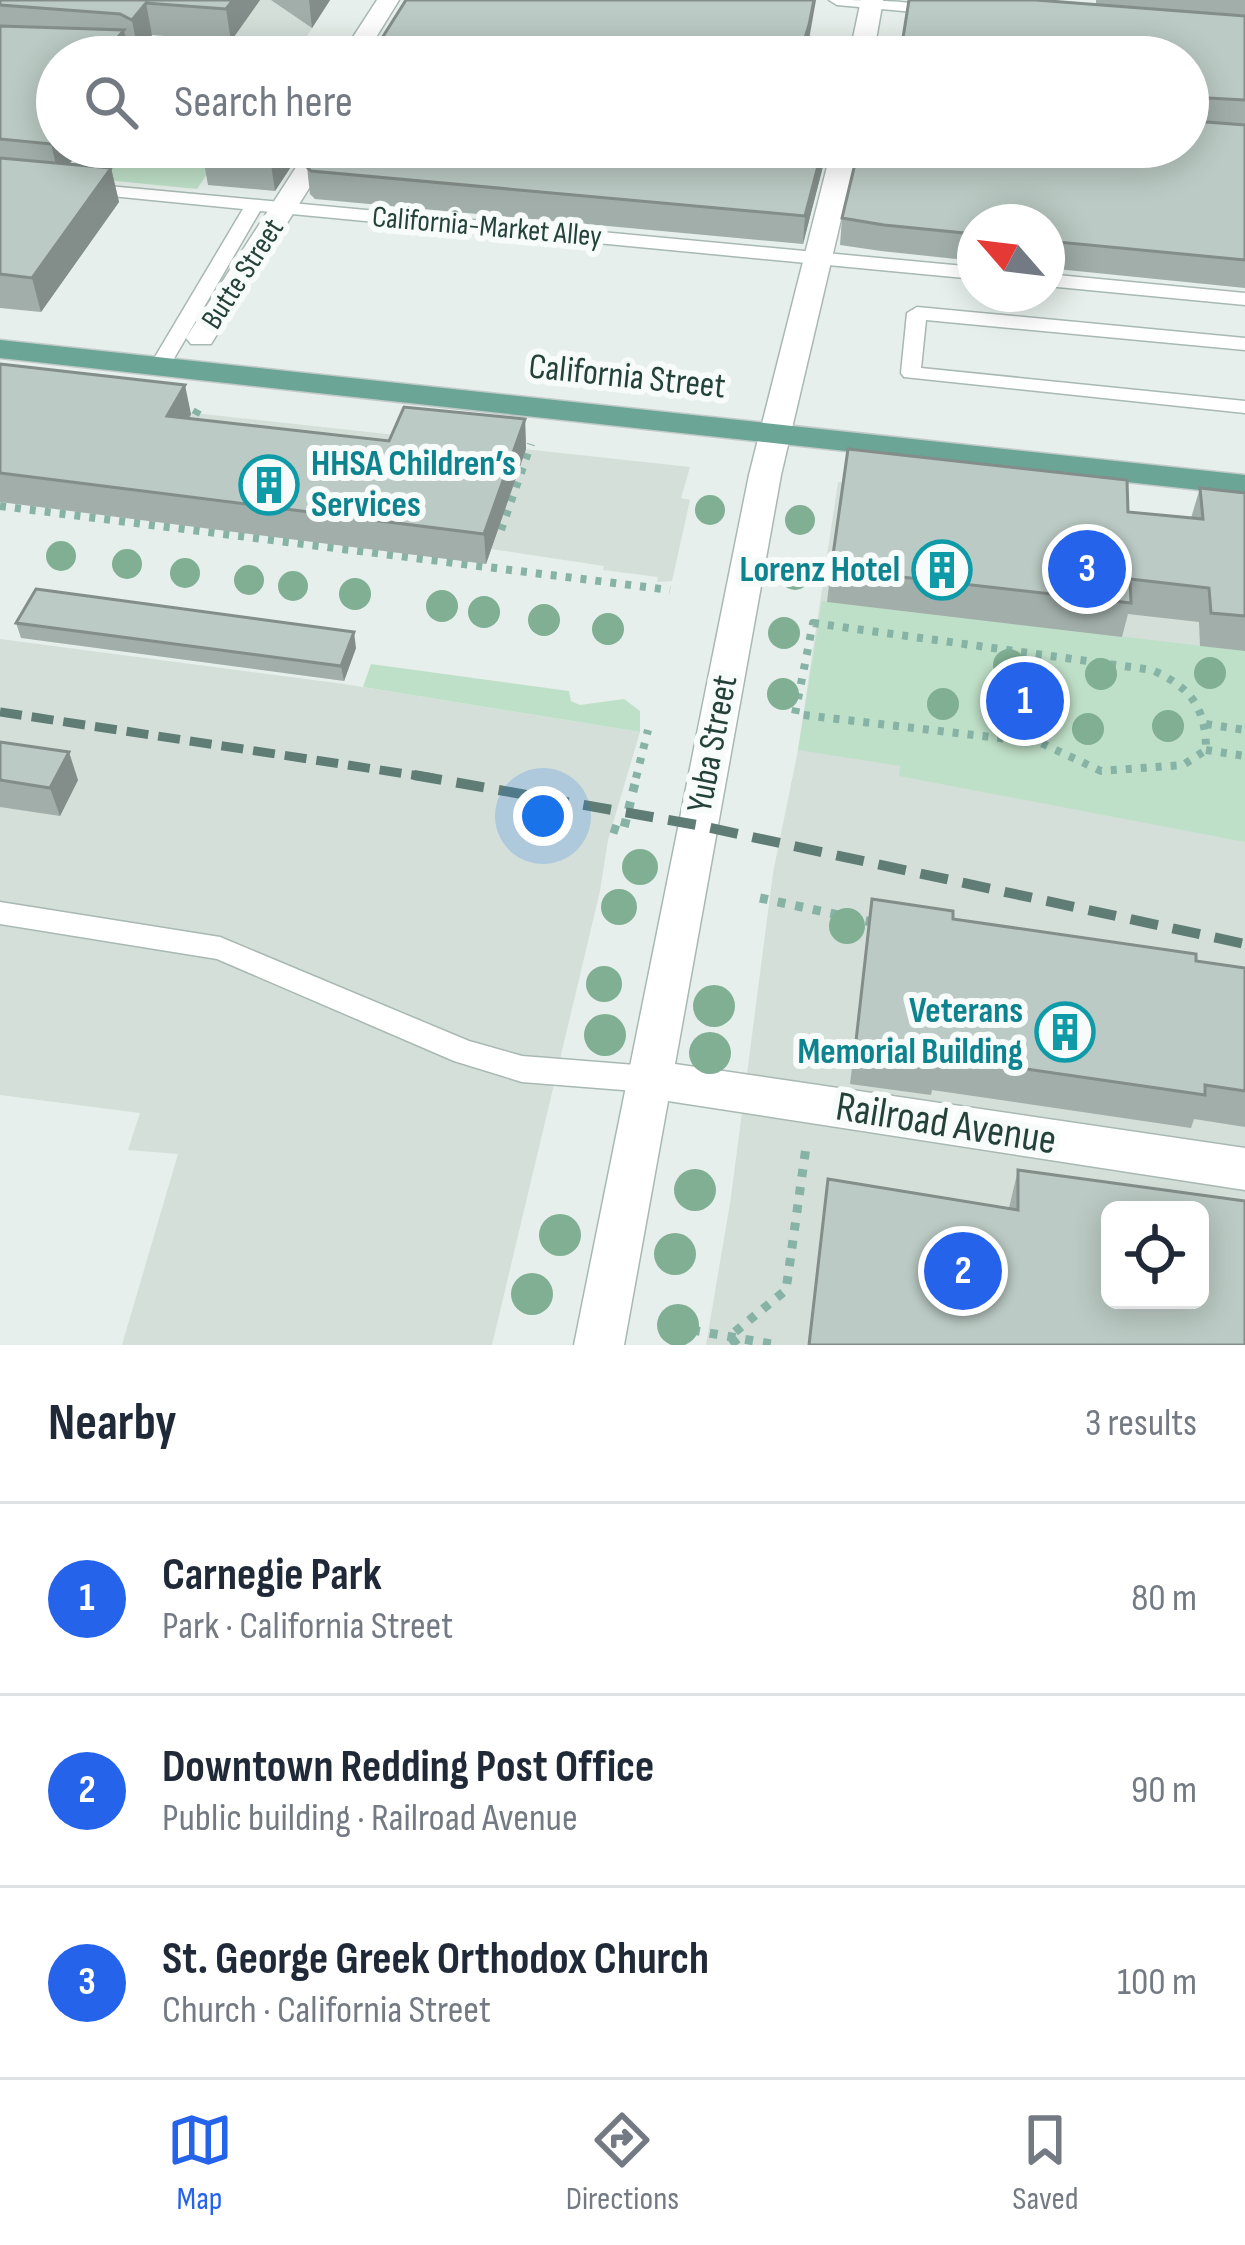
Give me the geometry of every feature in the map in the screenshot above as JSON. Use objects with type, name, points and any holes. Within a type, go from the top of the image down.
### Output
[{"type":"main road","name":"California Street","points":[[0,349],[1245,485]]},
{"type":"street","points":[[365,36],[388,0]]},
{"type":"street","points":[[865,36],[871,1]]},
{"type":"street","name":"Butte Street","points":[[201,338],[309,168]]},
{"type":"street","name":"Yuba Street","points":[[598,1345],[775,431],[823,259],[841,168]]},
{"type":"street","name":"Railroad Avenue","points":[[648,1079],[1245,1169]]},
{"type":"lane","points":[[837,0],[964,11]]},
{"type":"lane","name":"California-Market Alley","points":[[59,186],[957,271]]},
{"type":"lane","points":[[159,367],[254,206]]},
{"type":"lane","points":[[1065,282],[1245,299]]},
{"type":"lane","points":[[1245,344],[917,314],[911,373],[1245,406]]},
{"type":"lane","points":[[0,913],[220,948],[464,1052],[522,1069],[648,1079]]},
{"type":"path","points":[[178,446],[200,408]]},
{"type":"path","points":[[501,530],[531,444]]},
{"type":"path","points":[[0,506],[399,560],[670,590]]},
{"type":"path","points":[[1206,750],[1205,724],[1187,686],[1152,670],[813,623],[795,714],[1041,743],[1101,771],[1140,772],[1183,765],[1206,750],[1245,756]]},
{"type":"path","points":[[1205,724],[1245,730]]},
{"type":"path","points":[[610,828],[623,832],[647,730]]},
{"type":"path","points":[[760,898],[898,928]]},
{"type":"path","points":[[734,1340],[786,1290],[806,1147]]},
{"type":"path","points":[[692,1330],[777,1345]]},
{"type":"shaded area","points":[[0,0],[330,0],[307,36],[189,36],[101,29]]},
{"type":"shaded area","points":[[0,392],[690,467],[681,498],[690,500],[672,581],[657,582],[658,577],[603,570],[604,566],[491,549],[493,540]]},
{"type":"shaded area","points":[[838,482],[1245,527],[1245,1345],[706,1345],[731,1197],[773,873],[798,750]]},
{"type":"shaded area","points":[[0,639],[344,684],[640,732],[608,840],[600,891],[492,1345],[122,1345],[178,1154],[128,1150],[140,1113],[0,1095]]},
{"type":"green space","points":[[70,168],[211,168],[197,189],[64,176]]},
{"type":"green space","points":[[822,601],[1245,651],[1245,842],[899,776],[900,766],[798,750]]},
{"type":"green space","points":[[371,664],[569,691],[571,701],[580,705],[624,699],[640,711],[640,732],[363,687]]},
{"type":"building","points":[[0,0],[233,0],[226,9],[146,3],[132,20],[120,14],[0,5]]},
{"type":"building","points":[[406,0],[814,0],[806,36],[383,36]]},
{"type":"building","points":[[909,0],[1036,0],[1245,16],[1245,100],[1209,98],[1209,36],[903,36]]},
{"type":"building","points":[[0,26],[124,30],[119,36],[36,36],[36,143],[0,139]]},
{"type":"building","points":[[1209,122],[1245,125],[1245,260],[1065,243],[1065,204],[957,204],[957,232],[842,218],[854,168],[1209,168]]},
{"type":"building","points":[[0,158],[36,161],[36,168],[111,168],[32,278],[0,274]]},
{"type":"building","points":[[308,168],[818,168],[805,216]]},
{"type":"building","points":[[0,364],[185,385],[167,416],[389,441],[404,407],[525,419],[484,534],[0,473]]},
{"type":"building","points":[[848,449],[1127,480],[1128,512],[1203,519],[1200,488],[1245,493],[1245,616],[1211,613],[1209,588],[1130,579],[1131,603],[831,569]]},
{"type":"building","points":[[36,589],[354,632],[341,666],[16,623]]},
{"type":"building","points":[[0,742],[69,752],[50,788],[0,780]]},
{"type":"building","name":"Veterans Memorial Building","points":[[872,899],[953,911],[953,919],[1196,954],[1196,961],[1245,968],[1245,1091],[1205,1085],[1205,1095],[938,1056],[938,1061],[855,1050]]},
{"type":"building","points":[[1018,1170],[1245,1201],[1245,1345],[809,1345],[828,1179],[1018,1210]]},
{"type":"railway","points":[[0,712],[418,776]]},
{"type":"railway","points":[[414,775],[418,776]]},
{"type":"railway","points":[[418,776],[433,778]]},
{"type":"railway","points":[[418,776],[697,825],[1245,944]]},
{"type":"place","name":"HHSA Children’s Services","points":[[269,485]]},
{"type":"place","name":"St. George Greek Orthodox Church","points":[[1087,569]]},
{"type":"place","name":"Lorenz Hotel","points":[[942,570]]},
{"type":"place","name":"Carnegie Park","points":[[1025,701]]},
{"type":"place","name":"Veterans Memorial Building","points":[[1065,1032]]},
{"type":"place","name":"Downtown Redding Post Office","points":[[963,1271]]}]
